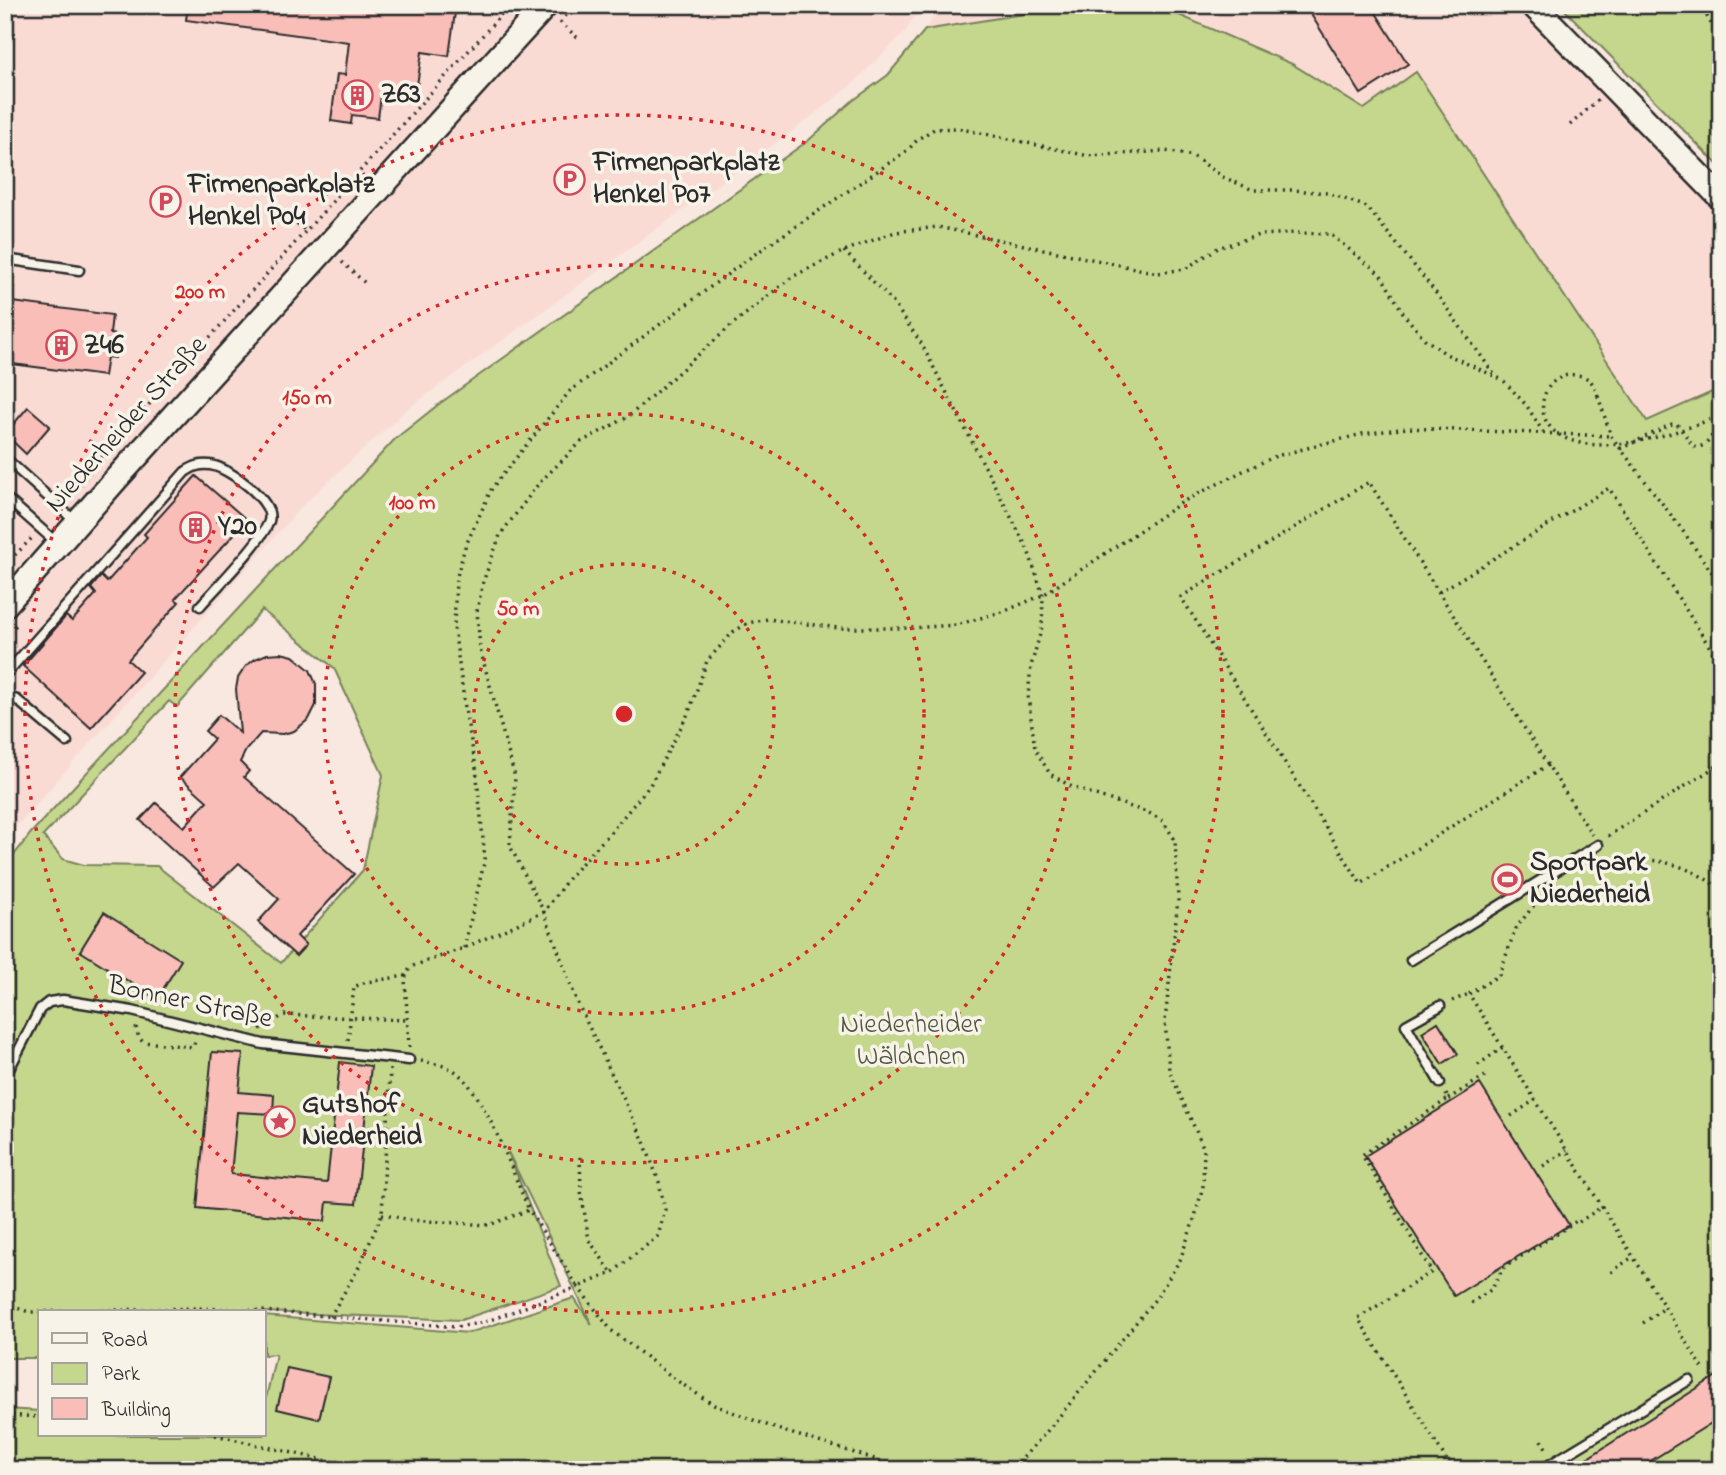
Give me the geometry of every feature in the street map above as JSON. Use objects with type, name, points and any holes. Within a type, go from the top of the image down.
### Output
[{"type":"street","points":[[1533,5],[1721,198]]},
{"type":"street","name":"Niederheider Straße","points":[[5,605],[59,545],[70,516],[553,14]]},
{"type":"lane","points":[[5,259],[79,271]]},
{"type":"lane","points":[[5,458],[70,516]]},
{"type":"lane","points":[[5,675],[185,472],[196,465],[213,465],[233,473],[265,503],[270,514],[269,523],[252,546],[200,606]]},
{"type":"lane","points":[[5,497],[59,545]]},
{"type":"lane","points":[[5,696],[17,700],[67,742]]},
{"type":"lane","points":[[1411,960],[1597,844]]},
{"type":"lane","name":"Bonner Straße","points":[[5,1077],[40,1009],[49,1002],[63,1000],[132,1011],[263,1044],[409,1060]]},
{"type":"lane","points":[[1440,1006],[1406,1025],[1440,1083]]},
{"type":"lane","points":[[1541,1470],[1689,1381]]},
{"type":"path","points":[[70,516],[98,461],[510,5]]},
{"type":"path","points":[[1712,5],[1704,13],[1721,41]]},
{"type":"path","points":[[553,14],[580,40]]},
{"type":"path","points":[[1570,125],[1612,86]]},
{"type":"path","points":[[464,948],[485,859],[476,767],[454,627],[456,580],[465,547],[492,488],[570,391],[755,254],[907,151],[918,139],[934,129],[957,128],[1089,156],[1165,151],[1193,156],[1223,177],[1253,190],[1328,193],[1367,208],[1433,289],[1495,376]]},
{"type":"path","points":[[281,210],[306,231]]},
{"type":"path","points":[[266,1312],[457,1327],[485,1322],[612,1273],[658,1236],[665,1210],[659,1182],[643,1139],[577,1002],[544,912],[510,846],[515,777],[480,649],[477,611],[483,582],[500,535],[539,483],[581,442],[628,417],[733,324],[792,278],[844,251],[895,232],[938,227],[1158,273],[1185,269],[1218,248],[1259,235],[1330,234],[1381,275],[1405,316],[1425,339],[1446,354],[1503,380],[1527,406],[1544,434]]},
{"type":"path","points":[[844,251],[892,301],[921,343],[1028,550],[1043,595],[1042,627],[1031,666],[1028,696],[1035,749],[1050,774],[1072,787],[1149,813],[1163,821],[1175,840],[1178,900],[1165,1021],[1170,1070],[1204,1149],[1203,1186],[1195,1217],[1180,1259],[1157,1297],[1012,1470]]},
{"type":"path","points":[[342,262],[365,283]]},
{"type":"path","points":[[1721,415],[1663,437],[1604,444],[1588,443],[1564,437],[1547,424],[1542,400],[1546,390],[1556,379],[1571,375],[1584,376],[1590,380],[1611,436],[1620,449],[1681,527],[1721,585]]},
{"type":"path","points":[[1620,449],[1672,424],[1677,424],[1688,441],[1699,448],[1709,442],[1721,396]]},
{"type":"path","points":[[910,1470],[777,1429],[715,1405],[676,1380],[611,1329],[578,1287],[529,1210],[477,1095],[455,1071],[434,1063],[409,1060],[406,976],[413,966],[464,948],[544,912],[570,876],[650,785],[689,712],[707,661],[733,632],[748,623],[768,619],[839,628],[956,625],[1005,611],[1043,595],[1184,501],[1276,456],[1362,434],[1408,428],[1611,436]]},
{"type":"path","points":[[1548,765],[1361,884],[1181,597],[1369,482],[1548,765],[1597,844],[1721,763]]},
{"type":"path","points":[[1439,592],[1609,488],[1721,665]]},
{"type":"path","points":[[5,565],[42,530]]},
{"type":"path","points":[[1585,868],[1613,860],[1639,858],[1671,863],[1693,872],[1721,890]]},
{"type":"path","points":[[1440,1006],[1469,994],[1499,975],[1516,928],[1545,892]]},
{"type":"path","points":[[347,1053],[354,987],[366,982],[406,976]]},
{"type":"path","points":[[1469,994],[1704,1370]]},
{"type":"path","points":[[132,1011],[139,1038],[144,1042],[193,1047],[198,1027]]},
{"type":"path","points":[[248,1040],[264,1024],[284,1015],[407,1020]]},
{"type":"path","points":[[1478,1065],[1503,1047]]},
{"type":"path","points":[[330,1317],[359,1266],[382,1214],[390,1058]]},
{"type":"path","points":[[1453,1470],[1358,1318],[1432,1272],[1362,1154],[1485,1076]]},
{"type":"path","points":[[1440,1083],[1448,1099]]},
{"type":"path","points":[[1511,1116],[1536,1099]]},
{"type":"path","points":[[1543,1166],[1567,1150]]},
{"type":"path","points":[[580,1157],[581,1191],[589,1240],[612,1273]]},
{"type":"path","points":[[1471,1303],[1492,1289],[1503,1268],[1603,1206]]},
{"type":"path","points":[[382,1214],[410,1220],[489,1225],[529,1210]]},
{"type":"path","points":[[1611,1272],[1634,1256]]},
{"type":"path","points":[[5,1304],[29,1312],[38,1312]]},
{"type":"path","points":[[1643,1322],[1666,1307]]},
{"type":"path","points":[[114,1310],[233,1310]]},
{"type":"path","points":[[5,1415],[38,1417]]},
{"type":"path","points":[[236,1436],[367,1470]]},
{"type":"shaded area","points":[[5,5],[923,5],[904,33],[848,88],[406,410],[303,505],[5,839]]},
{"type":"shaded area","points":[[942,5],[1078,5],[925,30]]},
{"type":"shaded area","points":[[1156,5],[1526,5],[1721,202],[1721,388],[1647,421],[1417,72],[1365,109],[1292,64]]},
{"type":"green space","name":"Niederheider Wäldchen","points":[[1078,5],[1156,5],[1292,64],[1364,109],[1416,72],[1647,421],[1721,388],[1721,1470],[5,1468],[5,1409],[38,1411],[38,1436],[266,1436],[266,1398],[276,1354],[266,1355],[266,1316],[469,1333],[574,1298],[592,1325],[508,1152],[561,1286],[461,1320],[266,1310],[38,1310],[38,1358],[5,1358],[5,867],[31,833],[395,439],[439,404],[809,140],[851,102],[888,75],[925,30]],"holes":[[[262,610],[334,668],[383,775],[363,870],[281,963],[157,866],[84,865],[63,859],[43,836],[169,701],[177,707]]]},
{"type":"green space","points":[[1560,5],[1721,5],[1721,168]]},
{"type":"building","points":[[188,5],[456,5],[449,56],[422,52],[416,92],[382,88],[378,118],[352,115],[351,124],[331,121],[337,74],[345,75],[349,42],[186,20]]},
{"type":"building","points":[[1305,5],[1371,5],[1408,64],[1361,94]]},
{"type":"building","name":"Z46","points":[[5,301],[112,315],[110,334],[118,335],[115,358],[107,357],[104,376],[5,363]]},
{"type":"building","points":[[28,407],[50,426],[26,454],[5,434]]},
{"type":"building","points":[[196,476],[247,520],[175,599],[179,602],[128,660],[141,672],[91,728],[23,666],[66,616],[72,621],[96,594],[91,588],[101,576],[107,582],[147,537],[144,534]]},
{"type":"building","points":[[267,654],[293,656],[310,670],[316,684],[316,705],[309,719],[294,731],[283,734],[261,733],[246,750],[240,762],[249,771],[244,777],[354,874],[297,936],[306,945],[296,956],[258,922],[279,899],[239,863],[214,887],[140,820],[156,803],[184,827],[207,801],[180,777],[214,739],[205,731],[219,715],[240,733],[236,689],[238,678],[246,666]]},
{"type":"building","points":[[104,912],[181,960],[157,999],[80,951]]},
{"type":"building","points":[[1438,1022],[1458,1054],[1442,1064],[1422,1032]]},
{"type":"building","points":[[212,1052],[243,1054],[239,1092],[274,1095],[273,1114],[237,1112],[231,1174],[327,1183],[340,1062],[371,1066],[356,1204],[327,1202],[325,1221],[197,1208]]},
{"type":"building","points":[[1480,1084],[1569,1225],[1454,1296],[1365,1156]]},
{"type":"building","points":[[287,1368],[329,1377],[319,1419],[277,1409]]},
{"type":"building","points":[[1721,1373],[1721,1417],[1636,1470],[1569,1470]]},
{"type":"place","name":"Z63","points":[[358,95]]},
{"type":"place","name":"Firmenparkplatz Henkel P07","points":[[570,179]]},
{"type":"place","name":"Firmenparkplatz Henkel P04","points":[[165,201]]},
{"type":"place","name":"Z46","points":[[61,346]]},
{"type":"place","name":"Y20","points":[[195,527]]},
{"type":"place","name":"Sportpark Niederheid","points":[[1507,879]]},
{"type":"place","name":"Gutshof Niederheid","points":[[279,1121]]}]
